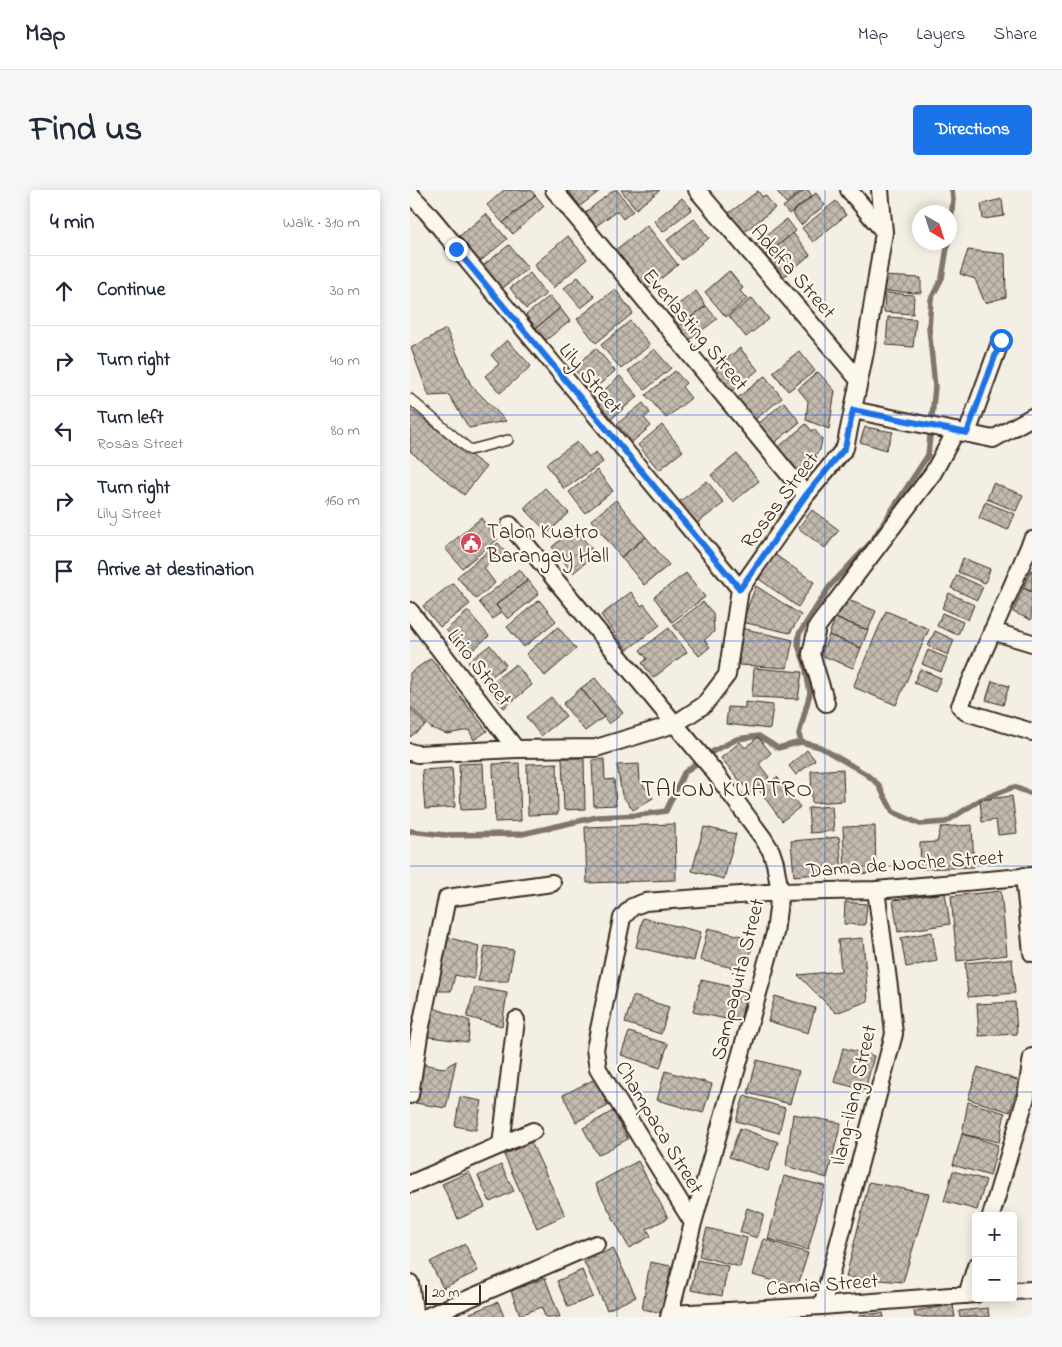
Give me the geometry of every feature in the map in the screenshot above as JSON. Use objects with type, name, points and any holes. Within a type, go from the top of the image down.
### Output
[{"type":"street","name":"Everlasting Street","points":[[554,190],[806,495]]},
{"type":"street","name":"Adelfa Street","points":[[697,190],[859,380]]},
{"type":"street","points":[[849,190],[884,232]]},
{"type":"street","name":"Rosas Street","points":[[410,752],[435,753],[516,748],[596,748],[675,724],[704,705],[727,674],[740,589],[806,495],[845,448],[865,352],[884,232],[880,190]]},
{"type":"street","name":"Lily Street","points":[[410,194],[427,212],[740,589]]},
{"type":"street","points":[[826,703],[811,654],[817,627],[934,473],[1001,340]]},
{"type":"street","points":[[853,410],[993,439],[1032,417]]},
{"type":"street","name":"Sampaguita Street","points":[[510,524],[713,770],[767,844],[775,863],[780,892],[775,933],[693,1223],[670,1316]]},
{"type":"street","points":[[1032,540],[960,706],[966,712],[1032,732]]},
{"type":"street","name":"Lirio Street","points":[[410,611],[516,748]]},
{"type":"street","points":[[992,631],[1032,643]]},
{"type":"street","points":[[1028,876],[1032,953]]},
{"type":"street","name":"Dama de Noche Street","points":[[780,892],[876,890],[1028,876]]},
{"type":"street","points":[[410,1095],[419,1036],[447,898],[552,883]]},
{"type":"street","name":"Ilang-ilang Street","points":[[822,1306],[894,1034],[876,890]]},
{"type":"street","name":"Champaca Street","points":[[693,1223],[598,1069],[595,1049],[622,918],[632,907],[645,902],[780,892]]},
{"type":"street","points":[[501,1145],[516,1020]]},
{"type":"street","points":[[992,1212],[1026,1097],[1032,1057]]},
{"type":"street","points":[[410,1184],[533,1131]]},
{"type":"street","points":[[426,1317],[596,1244]]},
{"type":"street","points":[[410,1283],[415,1317]]},
{"type":"street","points":[[1017,1291],[1032,1290]]},
{"type":"street","name":"Camia Street","points":[[670,1316],[971,1295]]},
{"type":"lane","points":[[410,399],[470,450],[508,440]]},
{"type":"building","points":[[504,190],[531,190],[535,195],[503,223],[487,205]]},
{"type":"building","points":[[568,190],[601,190],[580,206]]},
{"type":"building","points":[[614,190],[617,190],[633,211],[623,219],[617,211],[596,226],[586,212]]},
{"type":"building","points":[[621,190],[660,190],[636,209]]},
{"type":"building","points":[[776,190],[803,190],[786,203]]},
{"type":"building","points":[[805,190],[808,190],[812,196],[789,214],[783,207]]},
{"type":"building","points":[[758,191],[762,197],[765,195],[775,208],[744,232],[729,213]]},
{"type":"building","points":[[816,193],[825,205],[801,225],[792,213]]},
{"type":"building","points":[[535,195],[544,206],[513,234],[503,223]]},
{"type":"building","points":[[682,198],[692,209],[663,232],[654,221]]},
{"type":"building","points":[[1002,199],[1004,216],[983,219],[981,204]]},
{"type":"building","points":[[836,201],[846,215],[813,242],[802,228]]},
{"type":"building","points":[[486,214],[507,239],[477,264],[456,239]]},
{"type":"building","points":[[694,219],[709,238],[682,260],[667,240]]},
{"type":"building","points":[[787,219],[796,231],[765,256],[755,244]]},
{"type":"building","points":[[647,225],[678,265],[645,291],[614,251]]},
{"type":"building","points":[[793,233],[810,255],[782,278],[765,256]]},
{"type":"building","points":[[568,236],[587,259],[553,288],[534,265]]},
{"type":"building","points":[[509,245],[528,268],[499,291],[480,268]]},
{"type":"building","points":[[968,250],[1005,254],[1006,297],[985,303],[975,279],[960,274]]},
{"type":"building","points":[[729,271],[743,288],[740,291],[747,299],[726,317],[705,292]]},
{"type":"building","points":[[530,273],[546,294],[526,309],[510,288]]},
{"type":"building","points":[[883,276],[921,278],[921,293],[882,291]]},
{"type":"building","points":[[578,277],[595,297],[581,308],[564,288]]},
{"type":"building","points":[[615,289],[633,313],[596,343],[577,319]]},
{"type":"building","points":[[696,291],[706,306],[679,326],[668,312]]},
{"type":"building","points":[[885,293],[914,295],[913,314],[884,312]]},
{"type":"building","points":[[550,296],[560,308],[536,328],[526,315]]},
{"type":"building","points":[[752,298],[769,319],[746,337],[729,316]]},
{"type":"building","points":[[706,306],[717,319],[689,340],[679,326]]},
{"type":"building","points":[[560,308],[570,321],[546,340],[536,328]]},
{"type":"building","points":[[888,317],[916,319],[913,347],[886,345]]},
{"type":"building","points":[[630,321],[650,345],[621,369],[601,345]]},
{"type":"building","points":[[446,329],[471,385],[506,421],[469,428],[449,395],[429,396],[411,348]]},
{"type":"building","points":[[507,340],[531,366],[500,393],[485,376],[499,364],[491,355]]},
{"type":"building","points":[[596,348],[615,371],[593,390],[573,368]]},
{"type":"building","points":[[740,348],[758,370],[730,393],[712,371]]},
{"type":"building","points":[[654,349],[671,368],[645,390],[628,371]]},
{"type":"building","points":[[799,351],[815,371],[788,391],[773,372]]},
{"type":"building","points":[[675,371],[686,383],[682,387],[691,398],[666,418],[646,395]]},
{"type":"building","points":[[818,372],[835,391],[829,429],[806,420],[808,401],[798,389]]},
{"type":"building","points":[[620,376],[638,396],[610,420],[593,400]]},
{"type":"building","points":[[765,376],[782,398],[753,421],[735,400]]},
{"type":"building","points":[[784,402],[800,422],[773,444],[757,425]]},
{"type":"building","points":[[643,403],[650,413],[644,418],[651,426],[632,442],[617,424]]},
{"type":"building","points":[[410,409],[486,467],[464,495],[410,451]]},
{"type":"building","points":[[806,424],[812,431],[814,429],[822,439],[820,450],[815,455],[817,457],[796,474],[776,449]]},
{"type":"building","points":[[662,425],[683,451],[659,470],[638,445]]},
{"type":"building","points":[[865,427],[893,432],[886,450],[860,442]]},
{"type":"building","points":[[577,442],[589,457],[596,452],[603,462],[564,489],[546,464]]},
{"type":"building","points":[[737,454],[759,481],[733,502],[711,475]]},
{"type":"building","points":[[597,470],[613,491],[585,513],[569,492]]},
{"type":"building","points":[[707,481],[724,503],[696,524],[679,502]]},
{"type":"building","points":[[993,483],[1023,495],[1016,511],[987,499]]},
{"type":"building","points":[[545,488],[569,513],[548,533],[524,508]]},
{"type":"building","points":[[616,500],[646,537],[621,557],[591,520]]},
{"type":"building","points":[[985,502],[1015,514],[1008,530],[979,518]]},
{"type":"building","points":[[812,510],[839,530],[825,548],[798,528]]},
{"type":"building","name":"Talon Kuatro Barangay Hall","points":[[481,518],[498,539],[462,568],[445,548]]},
{"type":"building","points":[[574,528],[596,554],[573,573],[552,547]]},
{"type":"building","points":[[646,537],[669,565],[644,585],[621,557]]},
{"type":"building","points":[[498,543],[505,551],[484,568],[495,583],[476,599],[457,577]]},
{"type":"building","points":[[774,554],[814,582],[798,607],[759,579]]},
{"type":"building","points":[[963,558],[990,569],[985,583],[958,572]]},
{"type":"building","points":[[519,569],[528,580],[496,605],[501,612],[493,619],[479,602]]},
{"type":"building","points":[[1032,570],[1032,592],[1023,588]]},
{"type":"building","points":[[686,573],[705,597],[672,622],[654,597]]},
{"type":"building","points":[[957,575],[983,587],[977,600],[951,588]]},
{"type":"building","points":[[528,580],[539,594],[508,619],[496,605]]},
{"type":"building","points":[[453,583],[470,604],[440,627],[423,606]]},
{"type":"building","points":[[756,586],[801,615],[790,633],[742,622]]},
{"type":"building","points":[[1023,588],[1032,592],[1031,620],[1013,612]]},
{"type":"building","points":[[631,592],[641,606],[644,604],[660,625],[627,650],[601,615]]},
{"type":"building","points":[[949,593],[974,605],[968,620],[942,608]]},
{"type":"building","points":[[843,598],[876,611],[868,630],[835,618]]},
{"type":"building","points":[[539,600],[556,621],[524,647],[507,627]]},
{"type":"building","points":[[703,602],[713,613],[714,632],[704,640],[710,647],[699,656],[673,625]]},
{"type":"building","points":[[468,611],[489,636],[468,654],[446,630]]},
{"type":"building","points":[[886,611],[929,629],[896,705],[853,687]]},
{"type":"building","points":[[942,613],[963,622],[958,635],[937,626]]},
{"type":"building","points":[[835,618],[868,630],[861,648],[829,635]]},
{"type":"building","points":[[558,627],[576,649],[545,676],[526,654]]},
{"type":"building","points":[[669,628],[687,652],[653,678],[642,663],[647,659],[640,650]]},
{"type":"building","points":[[741,628],[793,640],[787,668],[739,665]]},
{"type":"building","points":[[935,631],[954,640],[948,655],[928,646]]},
{"type":"building","points":[[829,635],[861,648],[853,668],[821,655]]},
{"type":"building","points":[[490,645],[506,665],[485,682],[468,662]]},
{"type":"building","points":[[928,650],[947,658],[941,672],[922,664]]},
{"type":"building","points":[[431,658],[487,731],[474,740],[469,730],[447,734],[431,728],[410,706],[410,673]]},
{"type":"building","points":[[516,664],[532,685],[504,708],[487,686]]},
{"type":"building","points":[[754,668],[802,672],[798,699],[752,697]]},
{"type":"building","points":[[920,669],[941,678],[935,692],[914,683]]},
{"type":"building","points":[[595,678],[623,713],[609,724],[581,688]]},
{"type":"building","points":[[992,681],[1009,686],[1003,705],[986,700]]},
{"type":"building","points":[[581,688],[604,717],[585,731],[563,704]]},
{"type":"building","points":[[551,697],[566,716],[541,736],[526,717]]},
{"type":"building","points":[[745,702],[773,705],[770,729],[726,724],[728,707],[745,708]]},
{"type":"building","points":[[410,708],[426,725],[410,737]]},
{"type":"building","points":[[758,737],[771,753],[759,764],[769,777],[750,793],[721,758],[740,742],[745,748]]},
{"type":"building","points":[[807,750],[815,760],[796,775],[789,766]]},
{"type":"building","points":[[562,758],[584,758],[585,809],[564,810]]},
{"type":"building","points":[[604,759],[605,780],[614,779],[616,805],[594,806],[592,760]]},
{"type":"building","points":[[483,763],[485,809],[461,810],[459,764]]},
{"type":"building","points":[[519,763],[521,821],[495,822],[493,764]]},
{"type":"building","points":[[557,763],[558,814],[528,815],[527,764]]},
{"type":"building","points":[[639,764],[640,781],[653,798],[633,810],[622,795],[617,765]]},
{"type":"building","points":[[452,768],[455,807],[425,809],[422,770]]},
{"type":"building","points":[[843,769],[844,801],[812,803],[811,771]]},
{"type":"building","points":[[777,777],[800,807],[782,821],[759,790]]},
{"type":"building","points":[[1012,796],[1017,833],[998,835],[996,820],[982,822],[980,800]]},
{"type":"building","points":[[832,806],[834,831],[810,833],[808,808]]},
{"type":"building","points":[[675,824],[676,880],[587,883],[585,827]]},
{"type":"building","points":[[972,825],[974,867],[921,869],[920,843],[937,842],[941,827]]},
{"type":"building","points":[[875,826],[876,873],[845,874],[843,827]]},
{"type":"building","points":[[704,827],[736,834],[724,879],[692,871]]},
{"type":"building","points":[[839,837],[842,872],[794,876],[791,841]]},
{"type":"building","points":[[1001,891],[1007,955],[957,961],[951,896]]},
{"type":"building","points":[[945,893],[950,924],[898,932],[893,900]]},
{"type":"building","points":[[845,902],[867,904],[865,925],[844,924]]},
{"type":"building","points":[[643,918],[701,932],[694,961],[636,947]]},
{"type":"building","points":[[708,928],[754,939],[746,971],[700,960]]},
{"type":"building","points":[[932,932],[937,961],[906,967],[901,938]]},
{"type":"building","points":[[443,936],[479,946],[474,979],[455,975],[451,991],[437,991]]},
{"type":"building","points":[[863,938],[868,1001],[836,1013],[798,975],[841,971],[838,940]]},
{"type":"building","points":[[485,946],[514,950],[508,981],[478,981]]},
{"type":"building","points":[[1012,959],[1015,993],[968,997],[965,963]]},
{"type":"building","points":[[701,980],[747,990],[740,1022],[693,1012]]},
{"type":"building","points":[[475,987],[507,993],[502,1026],[467,1017]]},
{"type":"building","points":[[633,996],[669,1007],[661,1034],[625,1023]]},
{"type":"building","points":[[775,996],[815,1008],[808,1033],[768,1021]]},
{"type":"building","points":[[1015,1002],[1017,1034],[979,1036],[977,1004]]},
{"type":"building","points":[[431,1007],[470,1021],[468,1042],[422,1036]]},
{"type":"building","points":[[629,1032],[668,1044],[660,1068],[621,1055]]},
{"type":"building","points":[[843,1048],[874,1056],[865,1090],[834,1082]]},
{"type":"building","points":[[757,1060],[799,1071],[790,1104],[748,1093]]},
{"type":"building","points":[[456,1061],[446,1108],[415,1103],[422,1064],[444,1068]]},
{"type":"building","points":[[978,1067],[1020,1081],[1010,1112],[968,1099]]},
{"type":"building","points":[[665,1071],[712,1084],[703,1113],[657,1100]]},
{"type":"building","points":[[595,1079],[608,1106],[576,1122],[563,1095]]},
{"type":"building","points":[[744,1096],[785,1108],[779,1133],[736,1121]]},
{"type":"building","points":[[460,1097],[482,1101],[476,1130],[455,1126]]},
{"type":"building","points":[[968,1102],[1005,1113],[999,1142],[962,1134]]},
{"type":"building","points":[[613,1111],[628,1139],[598,1155],[583,1128]]},
{"type":"building","points":[[793,1114],[841,1123],[827,1178],[786,1166]]},
{"type":"building","points":[[740,1128],[778,1142],[768,1171],[729,1157]]},
{"type":"building","points":[[962,1134],[998,1145],[990,1176],[953,1165]]},
{"type":"building","points":[[531,1142],[565,1215],[537,1228],[504,1155]]},
{"type":"building","points":[[638,1161],[668,1218],[647,1229],[651,1236],[629,1248],[595,1184]]},
{"type":"building","points":[[501,1165],[514,1191],[490,1202],[478,1176]]},
{"type":"building","points":[[953,1171],[986,1180],[977,1210],[944,1201]]},
{"type":"building","points":[[469,1172],[485,1207],[458,1219],[442,1184]]},
{"type":"building","points":[[784,1176],[825,1186],[808,1250],[768,1239]]},
{"type":"building","points":[[869,1182],[929,1194],[903,1282],[846,1277]]},
{"type":"building","points":[[747,1208],[764,1214],[757,1238],[740,1232]]},
{"type":"building","points":[[707,1228],[747,1238],[740,1267],[699,1256]]},
{"type":"building","points":[[764,1239],[808,1253],[797,1288],[753,1275]]},
{"type":"building","points":[[465,1244],[478,1271],[443,1288],[430,1262]]},
{"type":"building","points":[[613,1248],[636,1297],[607,1310],[584,1262]]},
{"type":"building","points":[[697,1260],[728,1266],[722,1296],[691,1290]]},
{"type":"building","points":[[650,1262],[671,1266],[663,1313],[642,1309]]},
{"type":"building","points":[[582,1270],[593,1297],[568,1307],[557,1281]]},
{"type":"building","points":[[545,1278],[560,1317],[545,1317],[542,1307],[520,1315],[511,1291]]},
{"type":"building","points":[[498,1302],[504,1317],[471,1317],[470,1313]]},
{"type":"building","points":[[953,1305],[955,1317],[915,1317],[914,1311]]},
{"type":"building","points":[[988,1308],[989,1317],[960,1317],[959,1311]]},
{"type":"building","points":[[883,1313],[884,1317],[859,1317],[859,1315]]},
{"type":"waterway","points":[[952,190],[952,205]]},
{"type":"waterway","points":[[801,742],[799,734],[810,693],[805,664],[798,645],[799,634],[830,586],[871,542],[928,455],[935,387],[929,328],[931,299],[942,278],[947,250]]},
{"type":"waterway","points":[[410,831],[445,835],[522,834],[597,817],[640,815],[666,811],[684,773],[708,754],[737,739],[759,736],[778,748],[801,742],[820,747],[866,774],[878,784],[893,812],[920,824],[946,822],[980,800],[1014,787],[1032,794]]},
{"type":"place","name":"Talon Kuatro Barangay Hall","points":[[471,543]]},
{"type":"district","name":"TALON KUATRO","points":[[727,788]]},
{"type":"route","points":[[456,249],[740,589],[806,495],[845,448],[853,410],[967,433],[1001,340]]}]
